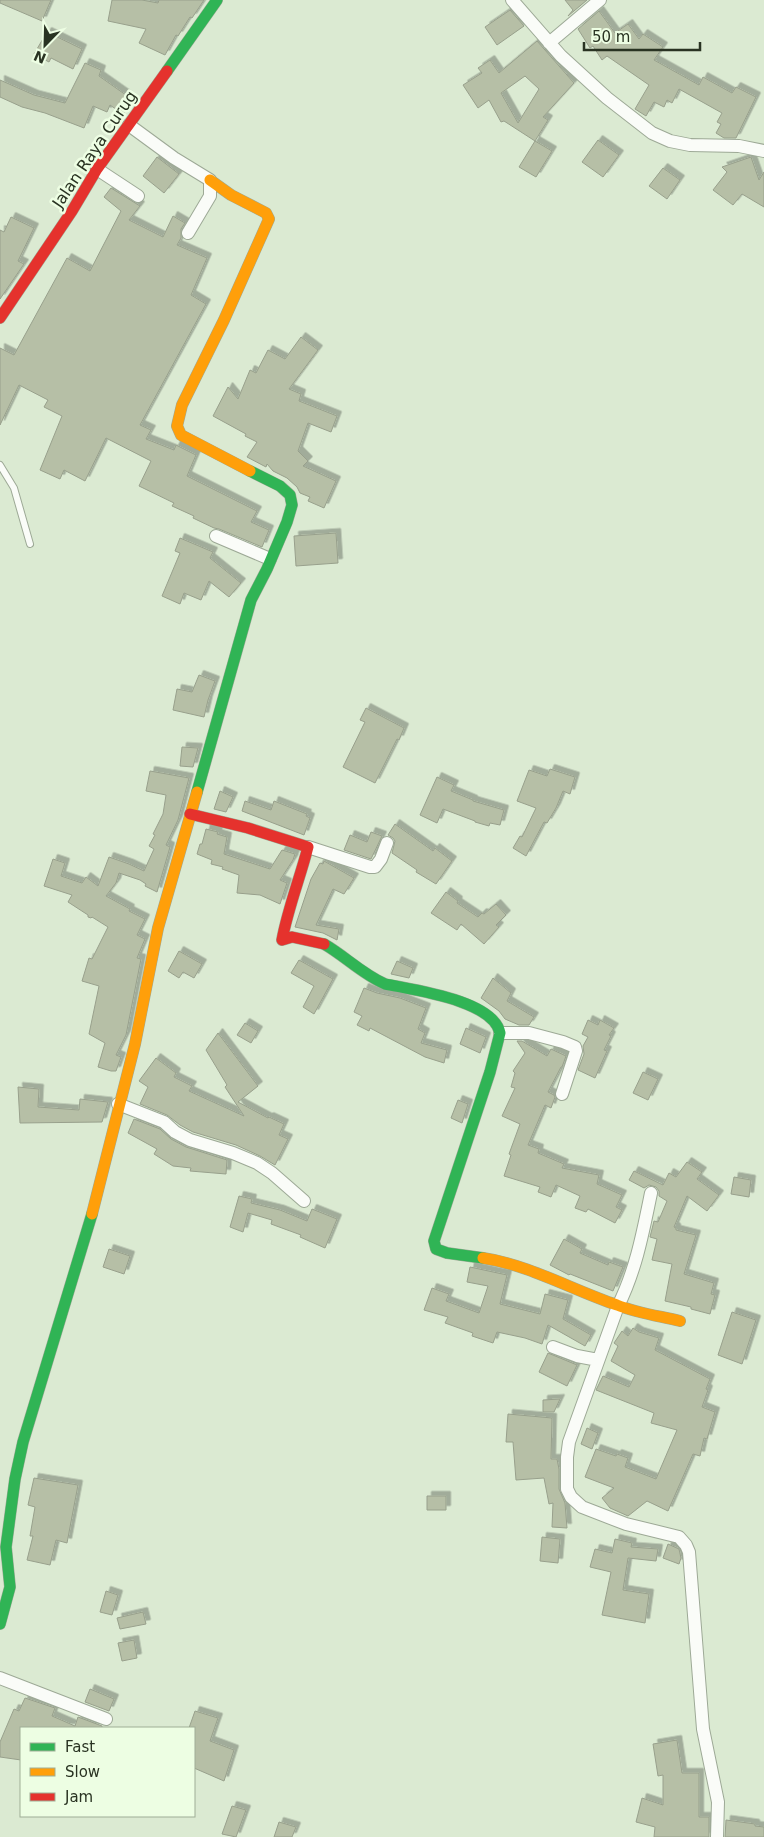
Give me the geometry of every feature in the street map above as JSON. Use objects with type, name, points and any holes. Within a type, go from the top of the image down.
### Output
[{"type":"street","name":"Jalan Raya Curug","points":[[0,318],[72,211],[97,168],[217,0]]},
{"type":"street","points":[[512,0],[561,56],[606,98],[652,133],[670,141],[690,145],[738,146],[764,151]]},
{"type":"street","points":[[550,43],[600,0]]},
{"type":"street","points":[[1,1620],[10,1587],[4,1556],[13,1496],[24,1442],[87,1236],[118,1104],[135,1044],[152,953],[251,600],[267,569],[287,522],[292,505],[290,495],[267,478],[181,435],[177,426],[182,405],[224,320],[269,219],[266,213],[231,195],[174,158],[129,125]]},
{"type":"street","points":[[97,168],[138,196]]},
{"type":"street","points":[[188,233],[210,196],[210,180]]},
{"type":"street","points":[[216,536],[270,559]]},
{"type":"street","points":[[190,814],[248,828],[370,867],[375,867],[381,859],[387,843]]},
{"type":"street","points":[[308,847],[297,888],[287,915],[282,940],[292,937],[320,943],[338,952],[373,979],[386,984],[462,1001],[491,1018],[499,1028],[500,1033],[490,1072],[434,1241],[436,1249],[442,1252],[500,1261],[618,1306],[680,1321]]},
{"type":"street","points":[[500,1033],[529,1033],[575,1047],[576,1051],[562,1094]]},
{"type":"street","points":[[118,1104],[164,1122],[175,1132],[190,1140],[225,1150],[257,1163],[304,1200]]},
{"type":"street","points":[[651,1193],[641,1245],[627,1288],[618,1306],[569,1442],[566,1457],[567,1489],[571,1497],[582,1507],[613,1520],[679,1537],[686,1545],[689,1552],[704,1730],[718,1802],[717,1837]]},
{"type":"street","points":[[553,1347],[577,1356],[598,1360]]},
{"type":"street","points":[[0,1678],[106,1719]]},
{"type":"lane","points":[[0,465],[14,488],[30,544]]},
{"type":"building","points":[[0,0],[51,0],[42,21],[0,3]]},
{"type":"building","points":[[112,0],[142,0],[158,3],[159,0],[204,0],[178,36],[176,35],[165,55],[139,43],[146,29],[108,21]]},
{"type":"building","points":[[565,0],[587,0],[568,16],[573,10]]},
{"type":"building","points":[[510,10],[524,26],[497,45],[485,27]]},
{"type":"building","points":[[599,11],[615,33],[628,24],[639,39],[643,34],[663,47],[654,60],[699,85],[703,77],[732,93],[736,87],[756,97],[736,138],[724,138],[716,133],[721,124],[717,122],[722,113],[679,89],[672,103],[667,100],[664,107],[654,102],[646,116],[635,109],[649,85],[607,56],[602,60],[593,46],[590,48],[578,29]]},
{"type":"building","points":[[47,32],[82,49],[73,69],[51,58],[49,62],[34,54]]},
{"type":"building","points":[[537,41],[574,83],[543,117],[548,120],[535,141],[504,121],[501,122],[489,100],[478,108],[463,85],[482,73],[478,68],[490,60],[499,73]],"holes":[[[525,76],[539,89],[518,123],[501,93]]]},
{"type":"building","points":[[85,63],[101,70],[99,76],[133,100],[123,114],[110,105],[107,112],[93,106],[84,128],[45,113],[22,107],[0,97],[0,80],[34,95],[65,103]]},
{"type":"building","points":[[598,140],[619,155],[603,177],[582,162]]},
{"type":"building","points":[[535,141],[552,151],[536,177],[519,167]]},
{"type":"building","points":[[157,157],[179,174],[164,193],[143,176]]},
{"type":"building","points":[[751,157],[759,180],[764,172],[764,207],[742,194],[733,205],[713,190],[727,172],[722,167]]},
{"type":"building","points":[[663,168],[680,180],[667,199],[649,186]]},
{"type":"building","points":[[111,188],[140,206],[129,220],[163,237],[173,216],[185,223],[181,229],[181,238],[177,245],[207,258],[191,295],[206,304],[140,425],[151,430],[146,439],[174,450],[176,445],[196,455],[187,476],[257,511],[251,522],[269,530],[262,547],[193,518],[194,516],[172,506],[174,503],[139,486],[151,461],[106,438],[85,481],[64,470],[60,479],[40,470],[62,416],[44,407],[48,400],[19,385],[0,425],[0,348],[14,355],[67,258],[90,271],[121,211],[104,197]]},
{"type":"building","points":[[11,217],[34,228],[18,261],[24,264],[0,299],[0,230],[4,232]]},
{"type":"building","points":[[301,337],[318,350],[289,389],[301,394],[299,401],[337,416],[331,432],[308,423],[298,451],[308,461],[303,466],[336,481],[324,508],[308,501],[310,497],[300,493],[297,487],[287,478],[273,471],[267,464],[266,467],[247,457],[257,442],[213,416],[228,387],[238,399],[250,370],[256,373],[268,350],[285,359]]},
{"type":"building","points":[[336,533],[338,563],[296,566],[294,536]]},
{"type":"building","points":[[180,538],[213,552],[210,558],[241,583],[229,597],[209,581],[201,600],[184,593],[180,604],[162,596],[180,553],[175,551]]},
{"type":"building","points":[[199,675],[215,681],[204,717],[173,710],[177,689],[192,692]]},
{"type":"building","points":[[366,708],[404,728],[375,783],[343,767],[365,722],[360,720]]},
{"type":"building","points":[[182,747],[198,748],[193,767],[180,766]]},
{"type":"building","points":[[550,769],[575,777],[570,794],[563,791],[556,808],[547,823],[544,822],[526,856],[513,848],[520,836],[522,837],[536,808],[517,801],[529,770],[547,776]]},
{"type":"building","points":[[150,771],[189,778],[178,820],[166,845],[170,847],[157,892],[145,886],[146,884],[140,880],[119,873],[116,883],[106,896],[145,919],[137,935],[145,939],[137,958],[141,959],[126,1035],[116,1055],[121,1057],[116,1071],[111,1071],[98,1067],[105,1043],[89,1034],[99,986],[82,981],[89,958],[92,959],[108,927],[92,917],[88,917],[88,915],[68,902],[72,895],[44,886],[53,859],[65,863],[61,876],[82,883],[86,877],[98,886],[109,857],[144,871],[154,849],[149,846],[163,814],[166,795],[146,791]]},
{"type":"building","points":[[437,777],[454,785],[451,791],[473,801],[504,810],[500,825],[490,823],[489,826],[443,809],[437,823],[420,815]]},
{"type":"building","points":[[220,791],[233,797],[226,812],[214,809]]},
{"type":"building","points":[[245,801],[271,810],[274,801],[307,814],[306,816],[310,818],[304,835],[242,811]]},
{"type":"building","points":[[395,824],[433,851],[435,848],[452,861],[436,884],[416,872],[417,870],[392,853],[395,841],[388,835]]},
{"type":"building","points":[[206,829],[227,837],[224,854],[270,869],[282,850],[295,854],[280,880],[287,883],[280,904],[260,895],[237,893],[239,875],[222,869],[223,867],[211,864],[212,860],[197,854]]},
{"type":"building","points":[[371,832],[382,836],[371,859],[344,850],[350,835],[367,842]]},
{"type":"building","points":[[324,861],[354,878],[344,894],[333,889],[316,925],[339,929],[337,940],[323,933],[295,927],[311,879],[320,863],[323,864]]},
{"type":"building","points":[[446,892],[458,901],[457,903],[478,917],[496,904],[506,915],[496,925],[499,927],[484,944],[461,924],[457,930],[431,913]]},
{"type":"building","points":[[179,951],[202,964],[194,978],[183,972],[179,978],[168,971]]},
{"type":"building","points":[[299,960],[333,979],[314,1014],[303,1007],[314,986],[291,973]]},
{"type":"building","points":[[397,961],[413,968],[409,978],[391,974]]},
{"type":"building","points":[[493,978],[511,993],[507,1001],[534,1017],[529,1025],[519,1025],[505,1019],[499,1011],[481,998]]},
{"type":"building","points":[[364,988],[400,998],[426,1008],[418,1029],[425,1033],[421,1043],[447,1050],[444,1063],[425,1057],[370,1028],[369,1031],[357,1025],[362,1016],[354,1012]]},
{"type":"building","points":[[588,1020],[598,1025],[600,1020],[614,1028],[609,1035],[611,1036],[604,1050],[607,1051],[595,1078],[578,1070],[584,1054],[583,1046],[588,1037],[582,1034]]},
{"type":"building","points":[[245,1023],[258,1031],[251,1043],[237,1035]]},
{"type":"building","points":[[466,1028],[486,1037],[480,1053],[460,1044]]},
{"type":"building","points":[[218,1033],[258,1086],[238,1102],[284,1124],[279,1135],[288,1139],[275,1165],[236,1145],[193,1132],[167,1115],[140,1104],[148,1087],[139,1081],[156,1058],[176,1073],[174,1077],[192,1086],[189,1091],[244,1116],[225,1087],[227,1085],[206,1050]]},
{"type":"building","points":[[517,1041],[522,1041],[547,1056],[551,1049],[566,1056],[548,1092],[555,1097],[551,1108],[545,1105],[528,1145],[539,1149],[538,1153],[564,1164],[562,1168],[599,1175],[597,1184],[622,1195],[616,1207],[622,1210],[615,1223],[588,1209],[586,1212],[575,1208],[580,1196],[556,1185],[551,1197],[538,1192],[540,1187],[504,1176],[511,1155],[509,1154],[520,1124],[502,1116],[515,1088],[511,1087],[515,1073],[513,1071],[525,1053]]},
{"type":"building","points":[[643,1072],[658,1079],[648,1100],[633,1093]]},
{"type":"building","points":[[18,1087],[39,1089],[38,1107],[79,1110],[80,1099],[108,1102],[102,1122],[20,1123]]},
{"type":"building","points":[[458,1100],[468,1104],[462,1123],[451,1118]]},
{"type":"building","points":[[134,1119],[160,1129],[171,1139],[186,1147],[227,1160],[226,1174],[190,1171],[191,1168],[173,1166],[154,1154],[157,1149],[128,1133]]},
{"type":"building","points":[[687,1162],[702,1172],[697,1179],[719,1195],[707,1211],[687,1196],[674,1227],[676,1230],[696,1235],[684,1274],[714,1283],[711,1294],[715,1295],[710,1314],[665,1301],[672,1264],[652,1260],[657,1239],[650,1237],[654,1221],[658,1222],[667,1201],[659,1196],[659,1191],[656,1187],[649,1185],[644,1188],[629,1180],[634,1171],[663,1185],[669,1173],[676,1177]]},
{"type":"building","points":[[734,1177],[751,1180],[749,1197],[731,1194]]},
{"type":"building","points":[[239,1196],[252,1199],[251,1203],[280,1210],[307,1221],[312,1209],[337,1219],[325,1248],[300,1237],[301,1235],[271,1224],[272,1220],[248,1213],[243,1232],[230,1227]]},
{"type":"building","points":[[564,1239],[582,1249],[580,1253],[608,1265],[609,1262],[623,1267],[613,1291],[569,1275],[550,1265]]},
{"type":"building","points":[[109,1249],[130,1256],[124,1274],[103,1267]]},
{"type":"building","points":[[470,1267],[507,1275],[500,1304],[540,1314],[545,1294],[568,1300],[563,1319],[591,1335],[585,1346],[548,1325],[542,1344],[497,1332],[493,1343],[472,1336],[473,1333],[445,1323],[448,1317],[424,1310],[432,1288],[449,1294],[446,1301],[479,1313],[488,1286],[467,1282]]},
{"type":"building","points":[[732,1312],[756,1320],[742,1364],[718,1355]]},
{"type":"building","points":[[633,1328],[639,1332],[659,1338],[655,1350],[710,1379],[702,1407],[715,1412],[707,1439],[704,1438],[700,1456],[693,1454],[668,1511],[647,1501],[628,1516],[610,1508],[602,1498],[614,1488],[585,1477],[596,1449],[628,1458],[625,1467],[656,1479],[677,1430],[651,1423],[654,1413],[596,1390],[603,1376],[629,1387],[635,1375],[611,1361],[618,1346],[614,1343],[622,1331],[628,1336]]},
{"type":"building","points":[[548,1353],[577,1365],[567,1386],[539,1372]]},
{"type":"building","points":[[560,1399],[554,1412],[543,1412],[543,1400]]},
{"type":"building","points":[[508,1414],[552,1418],[551,1459],[557,1459],[559,1489],[565,1503],[567,1528],[552,1527],[553,1503],[549,1504],[544,1478],[516,1480],[513,1442],[506,1442]]},
{"type":"building","points":[[587,1428],[598,1433],[592,1449],[581,1444]]},
{"type":"building","points":[[34,1478],[78,1485],[67,1543],[56,1540],[50,1565],[27,1560],[33,1536],[30,1536],[35,1507],[28,1505]]},
{"type":"building","points":[[427,1496],[446,1496],[446,1510],[427,1510]]},
{"type":"building","points":[[542,1537],[560,1539],[558,1563],[540,1561]]},
{"type":"building","points":[[615,1539],[632,1543],[631,1547],[658,1549],[656,1561],[628,1558],[623,1590],[649,1594],[645,1623],[602,1615],[611,1572],[590,1567],[595,1549],[612,1553]]},
{"type":"building","points":[[668,1544],[679,1549],[681,1558],[679,1564],[663,1558]]},
{"type":"building","points":[[106,1591],[118,1595],[112,1615],[100,1612]]},
{"type":"building","points":[[143,1612],[146,1624],[120,1629],[117,1618]]},
{"type":"building","points":[[134,1640],[137,1658],[122,1661],[118,1643]]},
{"type":"building","points":[[90,1689],[114,1699],[109,1711],[85,1702]]},
{"type":"building","points":[[25,1698],[55,1708],[52,1716],[75,1726],[78,1717],[102,1727],[20,1727],[20,1760],[0,1757],[0,1742],[14,1709],[19,1711]]},
{"type":"building","points":[[195,1711],[218,1718],[210,1741],[234,1750],[224,1781],[195,1768],[195,1727],[189,1727]]},
{"type":"building","points":[[677,1740],[682,1773],[699,1773],[699,1817],[709,1817],[709,1837],[654,1837],[655,1827],[636,1822],[642,1798],[663,1805],[663,1775],[658,1776],[653,1744]]},
{"type":"building","points":[[232,1806],[246,1810],[236,1837],[222,1834]]},
{"type":"building","points":[[726,1820],[764,1827],[764,1837],[725,1837]]},
{"type":"building","points":[[279,1822],[296,1827],[292,1837],[274,1837]]},
{"type":"traffic: fast","points":[[167,71],[217,0]]},
{"type":"traffic: fast","points":[[197,792],[251,600],[267,569],[287,522],[292,505],[290,495],[280,486],[250,471]]},
{"type":"traffic: fast","points":[[324,944],[385,984],[450,998],[483,1012],[494,1022],[500,1033],[490,1072],[434,1241],[436,1249],[447,1253],[483,1258]]},
{"type":"traffic: fast","points":[[0,1624],[10,1587],[6,1547],[15,1479],[23,1442],[92,1214]]},
{"type":"traffic: slow","points":[[210,180],[231,195],[266,213],[269,219],[224,320],[182,405],[177,426],[181,435],[250,471]]},
{"type":"traffic: slow","points":[[92,1214],[135,1044],[158,928],[197,792]]},
{"type":"traffic: slow","points":[[483,1258],[517,1266],[625,1308],[680,1321]]},
{"type":"traffic: jam","points":[[0,318],[72,211],[97,169],[167,71]]},
{"type":"traffic: jam","points":[[190,814],[248,828],[308,847],[287,916],[282,940],[292,937],[324,944]]}]
